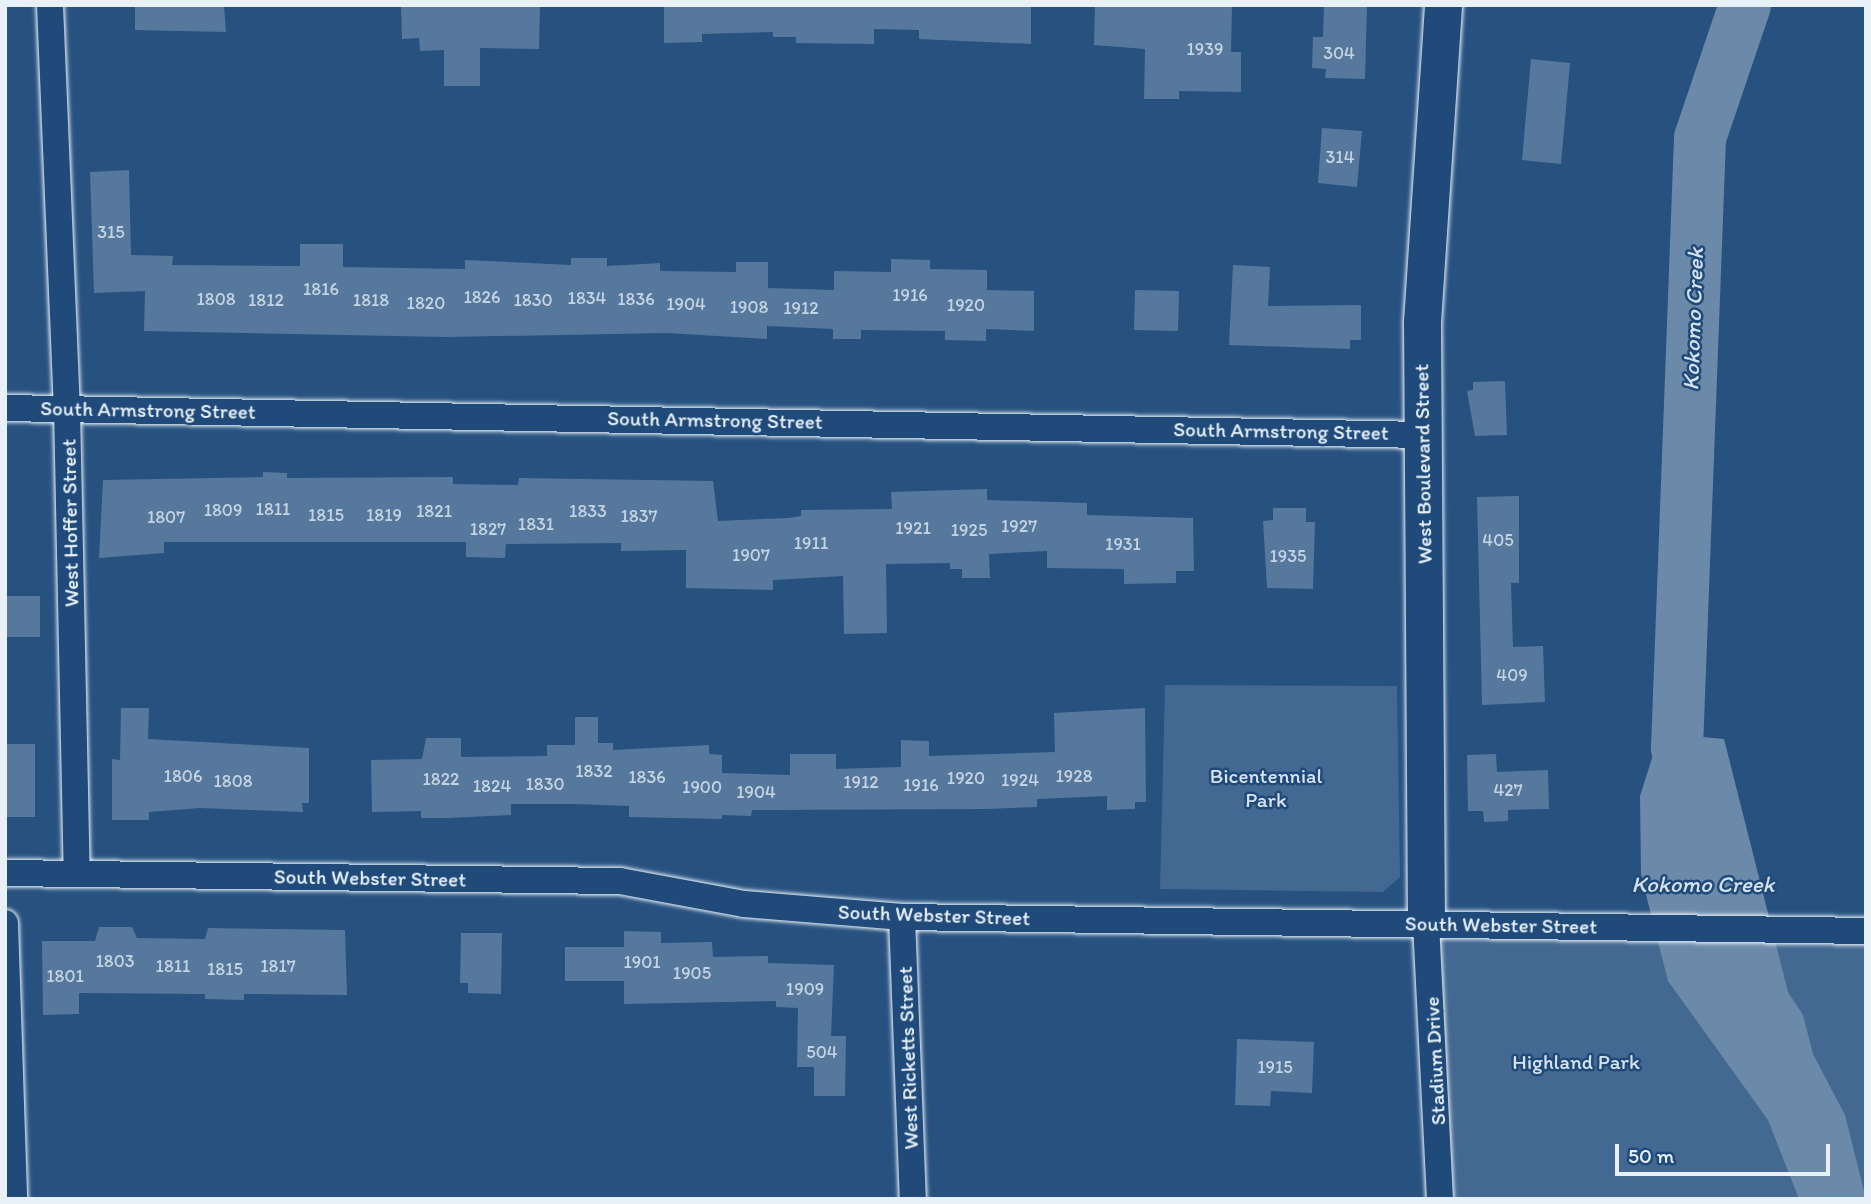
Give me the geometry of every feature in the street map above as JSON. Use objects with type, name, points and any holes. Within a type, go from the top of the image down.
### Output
[{"type":"main road","name":"West Boulevard Street","points":[[1426,923],[1422,323],[1443,5]]},
{"type":"street","name":"West Hoffer Street","points":[[50,5],[67,409],[77,874]]},
{"type":"street","name":"South Armstrong Street","points":[[5,408],[1424,435]]},
{"type":"street","name":"South Webster Street","points":[[5,873],[621,881],[744,904],[902,917],[1866,931]]},
{"type":"street","name":"West Ricketts Street","points":[[902,917],[913,1199]]},
{"type":"street","points":[[5,923],[14,1199]]},
{"type":"street","name":"Stadium Drive","points":[[1426,923],[1440,1199]]},
{"type":"green space","name":"Bicentennial Park","points":[[1165,685],[1397,686],[1400,877],[1383,892],[1160,889]]},
{"type":"green space","name":"Highland Park","points":[[1426,923],[1866,931],[1866,1199],[1440,1199]]},
{"type":"water","name":"Kokomo Creek","points":[[1660,733],[1724,739],[1788,992],[1803,1015],[1813,1054],[1845,1115],[1866,1199],[1799,1199],[1768,1120],[1668,981],[1641,875],[1640,796]]},
{"type":"building","points":[[135,5],[224,5],[226,32],[135,30]]},
{"type":"building","points":[[401,5],[540,5],[539,49],[480,48],[480,86],[444,86],[444,50],[420,51],[419,38],[402,39]]},
{"type":"building","points":[[664,5],[1031,5],[1031,44],[919,39],[919,30],[874,29],[874,44],[796,43],[796,37],[773,37],[773,32],[702,34],[702,42],[664,43]]},
{"type":"building","points":[[1095,5],[1232,5],[1231,52],[1241,52],[1241,92],[1179,91],[1179,99],[1144,99],[1145,49],[1094,45]]},
{"type":"building","points":[[1324,5],[1367,5],[1365,79],[1325,78],[1326,69],[1312,68],[1313,37],[1323,37]]},
{"type":"building","points":[[1531,59],[1570,63],[1561,164],[1522,160]]},
{"type":"building","points":[[1322,128],[1362,131],[1357,187],[1318,183]]},
{"type":"building","points":[[129,170],[131,255],[173,256],[172,265],[300,266],[300,244],[343,244],[343,267],[465,269],[465,260],[571,265],[571,258],[607,258],[607,266],[660,263],[660,271],[736,272],[736,262],[768,262],[768,288],[834,290],[834,271],[891,272],[891,259],[930,260],[930,269],[987,270],[987,290],[1034,291],[1034,331],[986,329],[986,341],[945,340],[945,331],[861,330],[861,339],[833,339],[833,329],[767,326],[767,339],[666,333],[447,337],[144,331],[145,291],[94,293],[90,172]]},
{"type":"building","points":[[1233,265],[1270,267],[1268,306],[1361,305],[1361,340],[1350,340],[1350,349],[1229,345]]},
{"type":"building","points":[[1135,290],[1179,291],[1178,331],[1134,330]]},
{"type":"building","points":[[1505,381],[1507,435],[1475,436],[1467,391],[1473,390],[1473,382]]},
{"type":"building","points":[[263,472],[287,473],[287,478],[453,477],[453,484],[518,485],[519,478],[713,481],[718,521],[788,518],[801,516],[801,510],[892,509],[891,492],[987,489],[987,500],[1087,503],[1087,515],[1193,518],[1194,571],[1176,571],[1176,583],[1124,584],[1124,569],[1047,568],[1047,551],[989,554],[990,578],[962,578],[962,569],[950,569],[950,563],[886,564],[887,633],[844,634],[843,576],[773,580],[773,590],[686,588],[686,550],[621,551],[621,543],[506,544],[505,558],[466,557],[466,542],[164,542],[164,553],[99,558],[103,480],[263,477]]},
{"type":"building","points":[[1519,496],[1519,583],[1511,583],[1513,647],[1543,646],[1545,702],[1482,705],[1477,497]]},
{"type":"building","points":[[1273,508],[1306,508],[1306,522],[1315,522],[1313,589],[1267,588],[1263,521],[1273,520]]},
{"type":"building","points":[[5,596],[40,596],[40,637],[5,637]]},
{"type":"building","points":[[121,708],[149,708],[148,739],[309,748],[309,803],[302,803],[303,812],[200,808],[149,812],[149,820],[112,820],[112,759],[120,760]]},
{"type":"building","points":[[1145,708],[1146,802],[1135,802],[1135,809],[1107,810],[1107,796],[1037,799],[1037,807],[987,809],[752,810],[751,816],[722,815],[722,819],[629,817],[629,806],[575,804],[511,804],[511,815],[448,818],[421,818],[421,811],[372,812],[371,760],[422,759],[426,738],[461,738],[461,757],[547,756],[547,745],[575,745],[575,717],[598,717],[598,743],[613,743],[613,750],[709,745],[709,754],[722,755],[722,773],[790,775],[790,754],[836,754],[836,769],[901,767],[901,740],[929,741],[929,756],[1055,752],[1054,713]]},
{"type":"building","points":[[5,744],[35,744],[35,817],[5,817]]},
{"type":"building","points":[[1496,754],[1497,772],[1548,770],[1549,809],[1508,810],[1508,821],[1484,822],[1483,811],[1468,811],[1467,755]]},
{"type":"building","points":[[99,927],[132,927],[137,938],[205,939],[208,928],[345,930],[347,995],[244,994],[244,1000],[205,999],[205,994],[79,993],[79,1014],[43,1015],[42,941],[95,941]]},
{"type":"building","points":[[624,931],[661,932],[661,943],[712,942],[713,957],[768,956],[768,963],[834,965],[831,1036],[846,1036],[845,1096],[814,1096],[814,1067],[797,1067],[798,1008],[776,1007],[776,1001],[624,1004],[624,981],[565,981],[565,947],[624,947]]},
{"type":"building","points":[[461,933],[502,933],[501,994],[468,993],[468,983],[460,983]]},
{"type":"building","points":[[1237,1039],[1314,1042],[1312,1093],[1271,1091],[1270,1106],[1235,1105]]},
{"type":"waterway","name":"Kokomo Creek","points":[[1697,803],[1677,748],[1700,138],[1745,5]]}]
